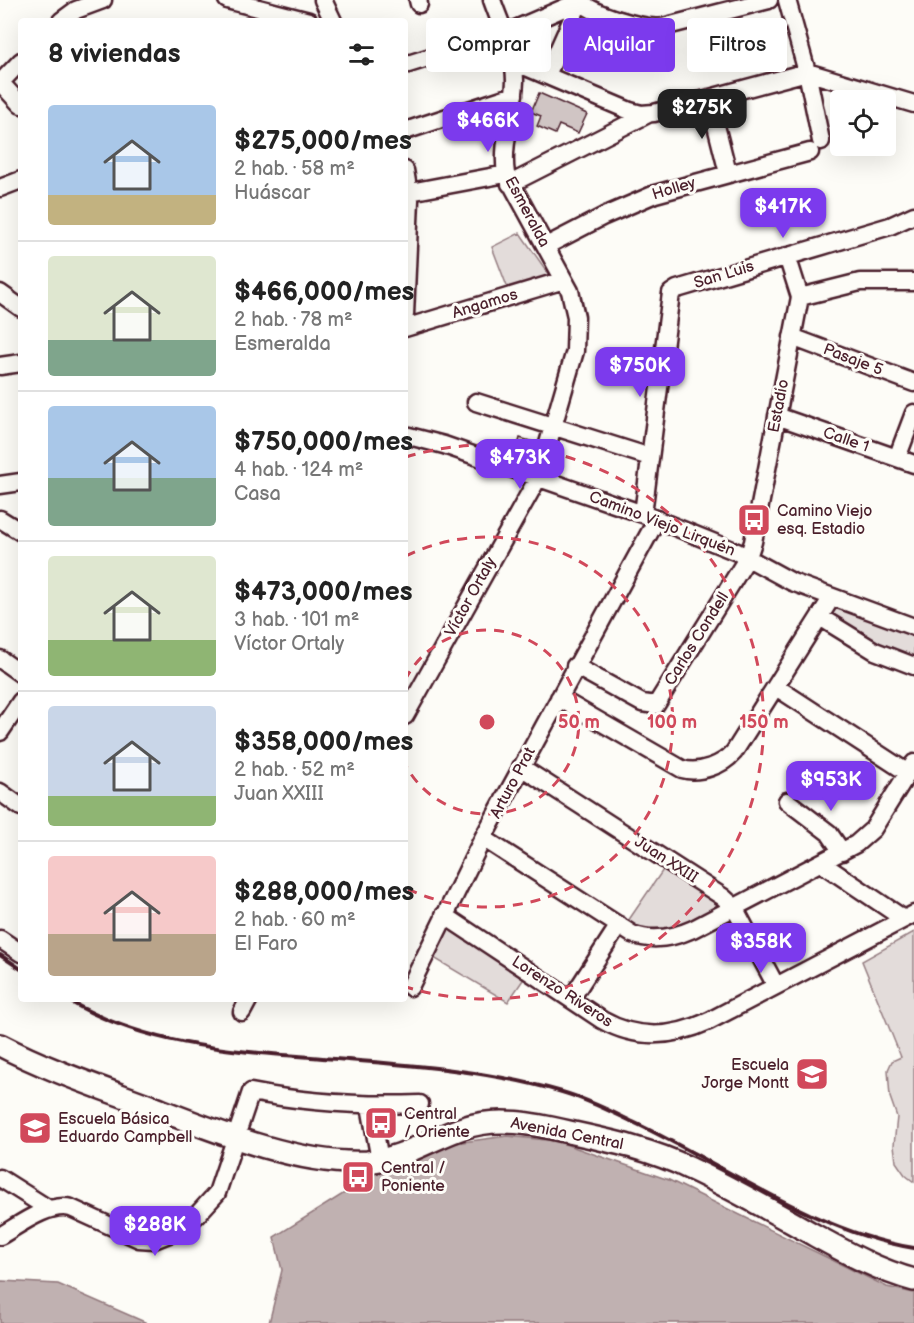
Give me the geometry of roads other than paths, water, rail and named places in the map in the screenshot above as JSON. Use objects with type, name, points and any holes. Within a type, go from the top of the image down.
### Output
[{"type":"main road","name":"Avenida Central","points":[[0,1045],[70,1077],[235,1137],[321,1159],[350,1162],[380,1160],[402,1155],[462,1128],[517,1122],[644,1150],[689,1168],[848,1254],[914,1280]]},
{"type":"street","points":[[65,18],[76,10],[103,0]]},
{"type":"street","points":[[227,0],[297,18]]},
{"type":"street","points":[[323,0],[332,18]]},
{"type":"street","name":"Esmeralda","points":[[492,0],[498,18]]},
{"type":"street","points":[[579,1],[589,9],[649,28],[663,27],[769,0]]},
{"type":"street","points":[[787,0],[807,72]]},
{"type":"street","points":[[540,18],[579,1]]},
{"type":"street","points":[[547,75],[579,1]]},
{"type":"street","points":[[408,64],[426,58]]},
{"type":"street","points":[[18,65],[0,82],[18,102]]},
{"type":"street","name":"Esmeralda","points":[[514,72],[514,95],[505,158],[508,179],[564,280],[574,304],[577,340],[553,426]]},
{"type":"street","points":[[540,72],[630,111],[648,114]]},
{"type":"street","points":[[408,192],[508,179],[648,114],[807,72],[914,104]]},
{"type":"street","name":"Holley","points":[[546,246],[638,200],[816,146],[807,72]]},
{"type":"street","points":[[408,130],[514,95]]},
{"type":"street","points":[[709,98],[728,173]]},
{"type":"street","points":[[0,188],[18,181]]},
{"type":"street","name":"San Luis","points":[[650,457],[671,293],[677,289],[890,226],[914,216]]},
{"type":"street","points":[[786,256],[800,297],[860,282],[914,282]]},
{"type":"street","name":"Angamos","points":[[408,327],[564,280]]},
{"type":"street","points":[[0,293],[18,306]]},
{"type":"street","name":"Estadio","points":[[748,557],[753,542],[800,297]]},
{"type":"street","name":"Pasaje 5","points":[[792,337],[914,383]]},
{"type":"street","points":[[0,366],[18,363]]},
{"type":"street","points":[[476,402],[650,457],[650,517]]},
{"type":"street","points":[[897,458],[914,413]]},
{"type":"street","name":"Calle 1","points":[[777,416],[914,464]]},
{"type":"street","name":"Víctor Ortaly","points":[[408,711],[538,477],[553,426]]},
{"type":"street","name":"Camino Viejo Lirquén","points":[[408,436],[444,445],[650,517],[748,557],[783,578],[914,627]]},
{"type":"street","points":[[0,485],[18,482]]},
{"type":"street","name":"Arturo Prat","points":[[410,987],[483,838],[559,698],[650,517]]},
{"type":"street","points":[[0,519],[18,530]]},
{"type":"street","name":"Carlos Condell","points":[[575,666],[642,703],[656,705],[748,557]]},
{"type":"street","points":[[559,698],[682,769],[701,770],[728,759],[832,597]]},
{"type":"street","points":[[820,616],[875,651],[914,666]]},
{"type":"street","points":[[0,659],[18,672]]},
{"type":"street","points":[[483,838],[632,934],[644,938],[671,937],[693,928],[821,863],[856,844],[869,834],[911,768],[776,687]]},
{"type":"street","points":[[0,732],[18,705]]},
{"type":"street","name":"Juan XXIII","points":[[521,767],[723,897],[734,907],[776,986]]},
{"type":"street","points":[[0,792],[18,805]]},
{"type":"street","points":[[787,801],[829,833],[842,852]]},
{"type":"street","points":[[821,863],[909,916]]},
{"type":"street","name":"Lorenzo Riveros","points":[[444,915],[602,1020],[620,1029],[642,1034],[666,1035],[698,1026],[909,916]]},
{"type":"street","points":[[571,999],[619,925]]},
{"type":"street","points":[[0,939],[18,951]]},
{"type":"street","points":[[0,1236],[49,1209],[61,1206],[71,1208],[140,1239],[154,1240],[168,1236],[196,1216],[217,1193],[251,1092],[315,1102],[370,1106],[420,1104]]},
{"type":"street","points":[[370,1106],[380,1160]]},
{"type":"street","points":[[0,1178],[49,1209]]},
{"type":"railway","points":[[0,955],[18,967]]},
{"type":"railway","points":[[72,1002],[124,1026],[184,1043],[247,1052],[469,1072],[562,1092],[633,1122],[805,1212],[877,1240],[914,1248]]},
{"type":"place","name":"Camino Viejo esq. Estadio","points":[[754,520]]},
{"type":"place","name":"Escuela Jorge Montt","points":[[812,1074]]},
{"type":"place","name":"Central / Oriente","points":[[381,1123]]},
{"type":"place","name":"Escuela Básica Eduardo Campbell","points":[[35,1128]]},
{"type":"place","name":"Central / Poniente","points":[[358,1177]]}]
